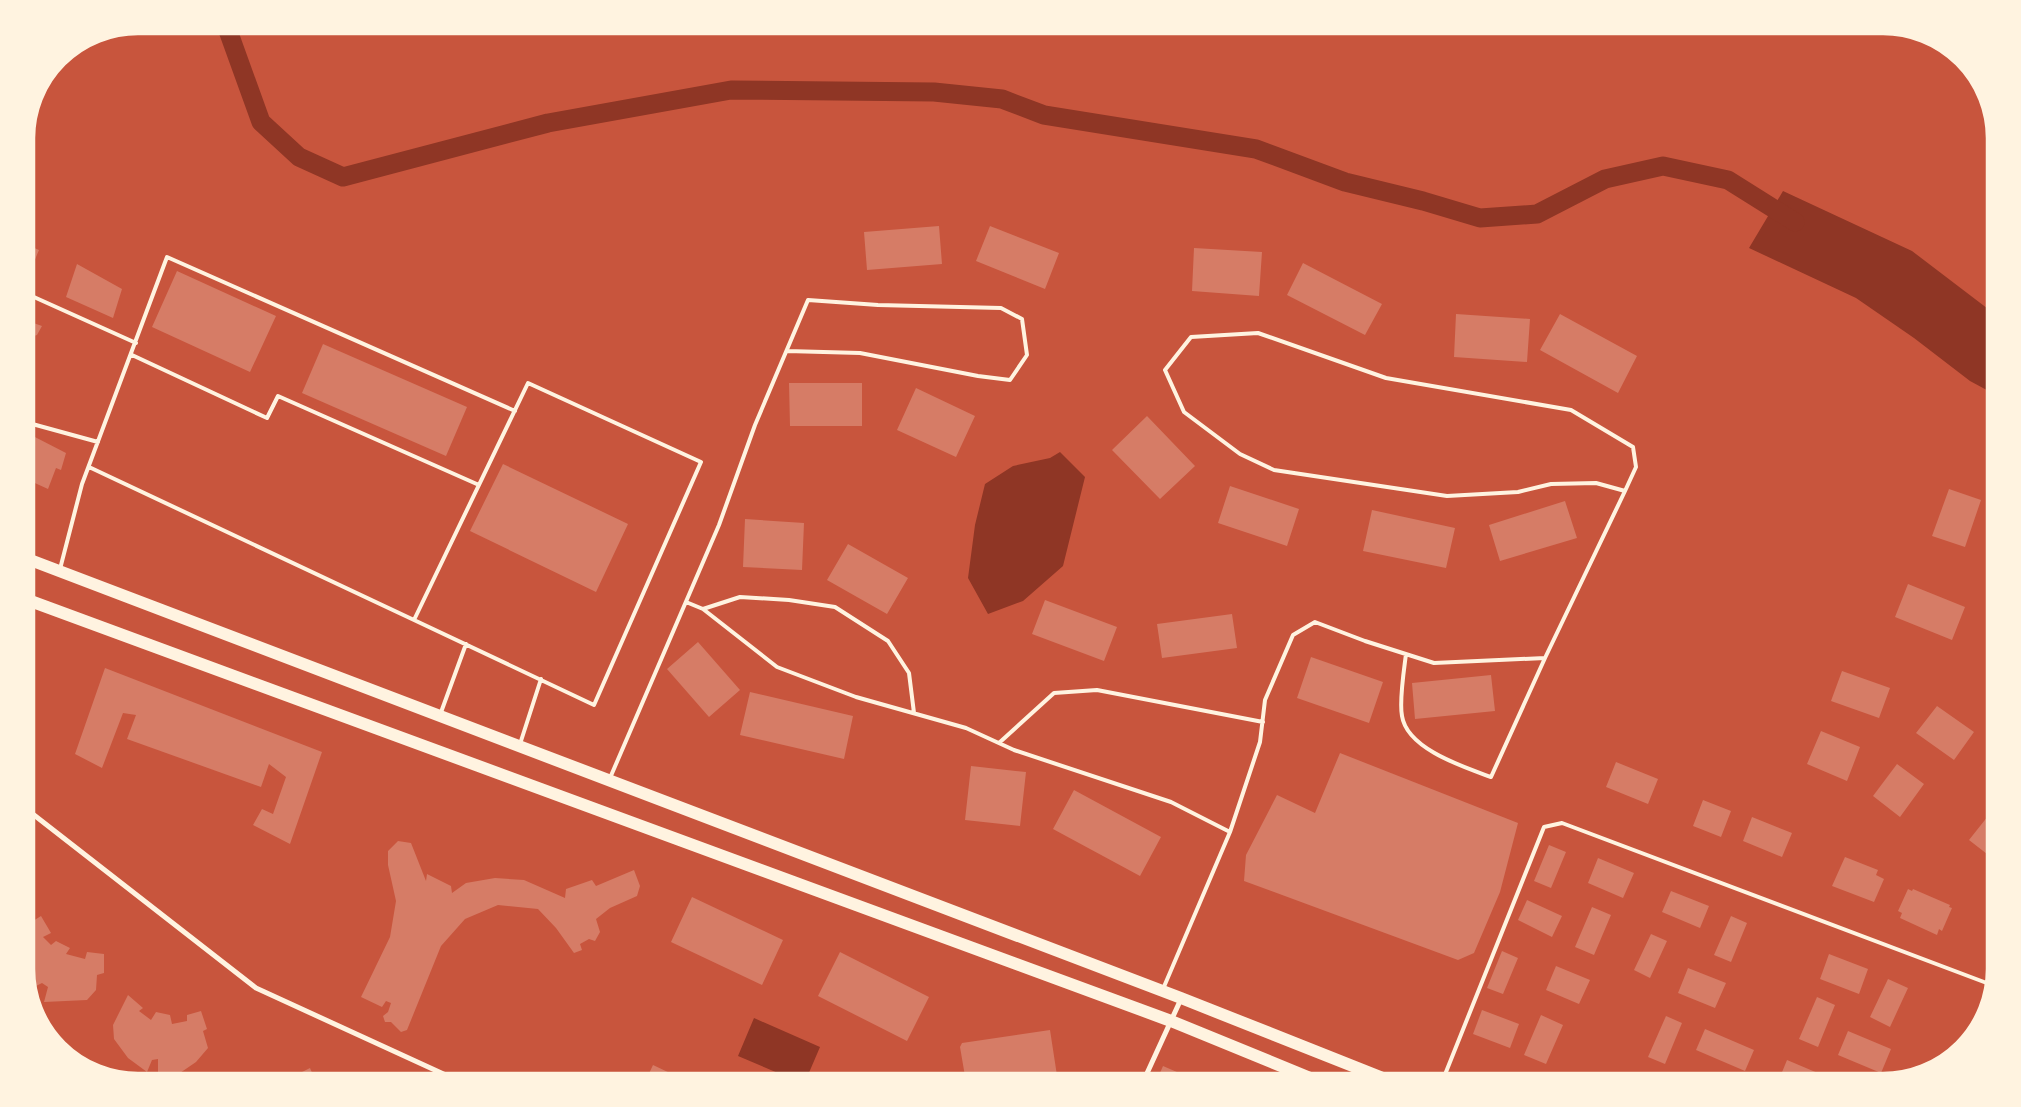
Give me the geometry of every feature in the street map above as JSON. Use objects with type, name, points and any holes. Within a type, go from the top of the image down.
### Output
[{"type":"main road","points":[[34,561],[1181,998],[1371,1073]]},
{"type":"main road","points":[[34,602],[1171,1021],[1298,1073]]},
{"type":"street","points":[[34,815],[256,988],[441,1073]]},
{"type":"street","points":[[1147,1073],[1181,998]]},
{"type":"lane","points":[[60,571],[82,484],[132,355],[167,257],[515,411]]},
{"type":"lane","points":[[34,297],[136,343]]},
{"type":"lane","points":[[609,780],[686,602],[787,351],[808,300],[878,305],[1001,308],[1022,319],[1027,355],[1010,380],[978,376],[860,353],[787,351]]},
{"type":"lane","points":[[1406,654],[1402,717],[1415,739],[1448,761],[1492,777],[1545,658],[1625,491],[1636,468],[1633,447],[1570,410],[1386,378],[1258,333],[1191,337],[1165,370],[1184,412],[1240,454],[1274,470],[1447,496],[1518,492],[1551,484],[1596,484],[1625,491]]},
{"type":"lane","points":[[132,355],[268,418],[278,396],[479,485]]},
{"type":"lane","points":[[89,467],[594,705],[701,462],[528,383],[414,620]]},
{"type":"lane","points":[[34,424],[98,442]]},
{"type":"lane","points":[[703,609],[740,597],[789,600],[835,607],[888,641],[909,673],[914,713]]},
{"type":"lane","points":[[686,602],[703,609],[777,666],[856,697],[966,728],[999,743],[1171,802],[1230,832]]},
{"type":"lane","points":[[1162,991],[1230,832],[1260,742],[1265,700],[1294,635],[1315,622],[1434,663],[1545,658]]},
{"type":"lane","points":[[440,716],[466,644]]},
{"type":"lane","points":[[520,746],[541,679]]},
{"type":"lane","points":[[999,743],[1054,693],[1097,690],[1263,722]]},
{"type":"lane","points":[[1446,1073],[1544,827],[1562,823],[1986,983]]},
{"type":"shaded area","points":[[1783,191],[1912,251],[1987,308],[1987,390],[1970,381],[1914,338],[1856,298],[1749,248]]},
{"type":"shaded area","points":[[1060,452],[1085,477],[1063,566],[1023,601],[988,614],[968,578],[975,525],[985,484],[1013,466],[1050,458]]},
{"type":"shaded area","points":[[754,1018],[820,1047],[809,1073],[778,1073],[738,1056]]},
{"type":"building","points":[[939,226],[942,264],[867,270],[864,232]]},
{"type":"building","points":[[990,226],[1059,253],[1045,289],[976,261]]},
{"type":"building","points":[[34,248],[39,250],[34,262]]},
{"type":"building","points":[[1194,248],[1262,252],[1259,296],[1192,291]]},
{"type":"building","points":[[1303,263],[1382,304],[1365,335],[1287,295]]},
{"type":"building","points":[[77,264],[122,289],[113,318],[66,297]]},
{"type":"building","points":[[177,271],[276,316],[250,372],[152,327]]},
{"type":"building","points":[[1456,314],[1530,319],[1527,362],[1454,357]]},
{"type":"building","points":[[1560,314],[1637,356],[1618,393],[1540,350]]},
{"type":"building","points":[[34,323],[42,326],[37,335],[34,336]]},
{"type":"building","points":[[323,344],[467,407],[446,456],[302,393]]},
{"type":"building","points":[[789,383],[862,383],[862,426],[790,426]]},
{"type":"building","points":[[916,388],[975,416],[956,457],[897,430]]},
{"type":"building","points":[[1147,416],[1195,466],[1160,499],[1112,450]]},
{"type":"building","points":[[34,437],[66,453],[61,470],[56,468],[48,489],[34,483]]},
{"type":"building","points":[[503,464],[628,524],[596,592],[470,531]]},
{"type":"building","points":[[1230,486],[1299,509],[1287,546],[1218,523]]},
{"type":"building","points":[[1949,489],[1981,500],[1965,547],[1932,536]]},
{"type":"building","points":[[1565,501],[1577,538],[1500,561],[1489,525]]},
{"type":"building","points":[[1372,510],[1455,528],[1446,568],[1363,551]]},
{"type":"building","points":[[745,519],[804,523],[802,570],[743,567]]},
{"type":"building","points":[[848,544],[908,578],[887,614],[827,580]]},
{"type":"building","points":[[1908,584],[1965,607],[1952,640],[1895,617]]},
{"type":"building","points":[[1045,600],[1117,627],[1104,661],[1032,634]]},
{"type":"building","points":[[1232,614],[1237,648],[1162,658],[1157,624]]},
{"type":"building","points":[[698,642],[740,690],[709,717],[667,669]]},
{"type":"building","points":[[1311,657],[1383,682],[1369,723],[1297,698]]},
{"type":"building","points":[[105,668],[322,752],[290,844],[253,825],[262,809],[273,814],[286,777],[269,764],[261,787],[127,739],[136,715],[123,713],[102,768],[75,754]]},
{"type":"building","points":[[1842,671],[1890,688],[1879,718],[1831,701]]},
{"type":"building","points":[[1491,675],[1495,711],[1415,719],[1412,683]]},
{"type":"building","points":[[750,692],[853,716],[844,759],[740,735]]},
{"type":"building","points":[[1937,706],[1974,732],[1954,760],[1916,733]]},
{"type":"building","points":[[1821,731],[1860,747],[1847,781],[1807,764]]},
{"type":"building","points":[[1340,753],[1518,823],[1500,892],[1474,953],[1458,960],[1244,881],[1246,855],[1277,795],[1315,813]]},
{"type":"building","points":[[1616,762],[1658,779],[1648,804],[1606,787]]},
{"type":"building","points":[[1897,764],[1924,784],[1900,817],[1873,796]]},
{"type":"building","points":[[971,766],[1026,772],[1020,826],[965,820]]},
{"type":"building","points":[[1074,790],[1161,837],[1140,876],[1053,829]]},
{"type":"building","points":[[1703,800],[1731,811],[1721,837],[1693,826]]},
{"type":"building","points":[[1752,817],[1792,833],[1782,857],[1743,841]]},
{"type":"building","points":[[1987,817],[1987,854],[1969,840]]},
{"type":"building","points":[[398,841],[411,843],[426,881],[427,874],[451,886],[452,893],[466,883],[495,878],[524,880],[565,898],[566,889],[592,880],[596,886],[634,870],[640,886],[637,896],[610,908],[596,919],[600,932],[595,941],[589,939],[580,944],[582,950],[574,953],[556,928],[538,909],[498,905],[465,919],[441,946],[407,1030],[401,1032],[391,1022],[385,1022],[383,1016],[388,1012],[391,1003],[386,1001],[382,1007],[361,997],[390,937],[396,901],[388,865],[388,851]]},
{"type":"building","points":[[1549,845],[1566,852],[1551,888],[1534,881]]},
{"type":"building","points":[[1845,857],[1878,870],[1876,875],[1884,879],[1874,902],[1832,886]]},
{"type":"building","points":[[1598,858],[1634,873],[1623,898],[1588,883]]},
{"type":"building","points":[[1908,889],[1912,891],[1913,889],[1950,905],[1949,907],[1952,908],[1942,931],[1939,929],[1937,935],[1900,918],[1902,913],[1898,911]]},
{"type":"building","points":[[1671,891],[1709,906],[1700,928],[1662,912]]},
{"type":"building","points":[[692,897],[783,940],[762,985],[671,942]]},
{"type":"building","points":[[1527,900],[1562,916],[1552,937],[1518,920]]},
{"type":"building","points":[[1592,907],[1611,915],[1594,955],[1575,947]]},
{"type":"building","points":[[41,916],[51,933],[43,937],[51,945],[56,941],[70,948],[66,954],[85,959],[87,952],[104,954],[104,973],[97,975],[96,990],[87,1000],[44,1002],[48,987],[42,983],[35,986],[34,976],[34,920]]},
{"type":"building","points":[[1731,916],[1747,923],[1731,962],[1714,955]]},
{"type":"building","points":[[1651,934],[1667,941],[1650,978],[1634,970]]},
{"type":"building","points":[[1502,951],[1518,958],[1503,994],[1487,988]]},
{"type":"building","points":[[840,952],[929,997],[907,1041],[818,996]]},
{"type":"building","points":[[1829,954],[1868,969],[1859,994],[1820,979]]},
{"type":"building","points":[[1556,966],[1590,980],[1579,1004],[1546,990]]},
{"type":"building","points":[[1688,968],[1726,983],[1715,1008],[1678,993]]},
{"type":"building","points":[[1888,979],[1908,988],[1890,1027],[1870,1017]]},
{"type":"building","points":[[128,995],[143,1008],[139,1011],[151,1020],[156,1012],[170,1015],[172,1024],[187,1021],[187,1015],[201,1011],[207,1029],[203,1031],[208,1048],[196,1062],[180,1073],[158,1073],[158,1059],[152,1060],[147,1072],[128,1058],[114,1039],[113,1025]]},
{"type":"building","points":[[1817,997],[1835,1005],[1818,1047],[1799,1039]]},
{"type":"building","points":[[1482,1010],[1519,1024],[1510,1048],[1473,1034]]},
{"type":"building","points":[[1541,1015],[1563,1025],[1546,1064],[1524,1055]]},
{"type":"building","points":[[1666,1016],[1682,1023],[1665,1064],[1648,1057]]},
{"type":"building","points":[[1705,1029],[1754,1050],[1745,1071],[1696,1050]]},
{"type":"building","points":[[1050,1030],[1057,1073],[964,1073],[960,1047],[962,1043]]},
{"type":"building","points":[[1848,1031],[1891,1049],[1881,1073],[1838,1055]]},
{"type":"building","points":[[1787,1060],[1818,1073],[1782,1073]]},
{"type":"building","points":[[653,1065],[670,1073],[649,1073]]},
{"type":"building","points":[[1163,1066],[1179,1073],[1160,1073]]},
{"type":"building","points":[[310,1068],[312,1073],[300,1073]]},
{"type":"waterway","points":[[229,34],[261,122],[299,157],[343,177],[548,123],[731,90],[934,92],[1002,99],[1044,115],[1256,149],[1345,182],[1423,201],[1480,218],[1537,214],[1605,179],[1663,166],[1728,180],[1795,222]]}]
